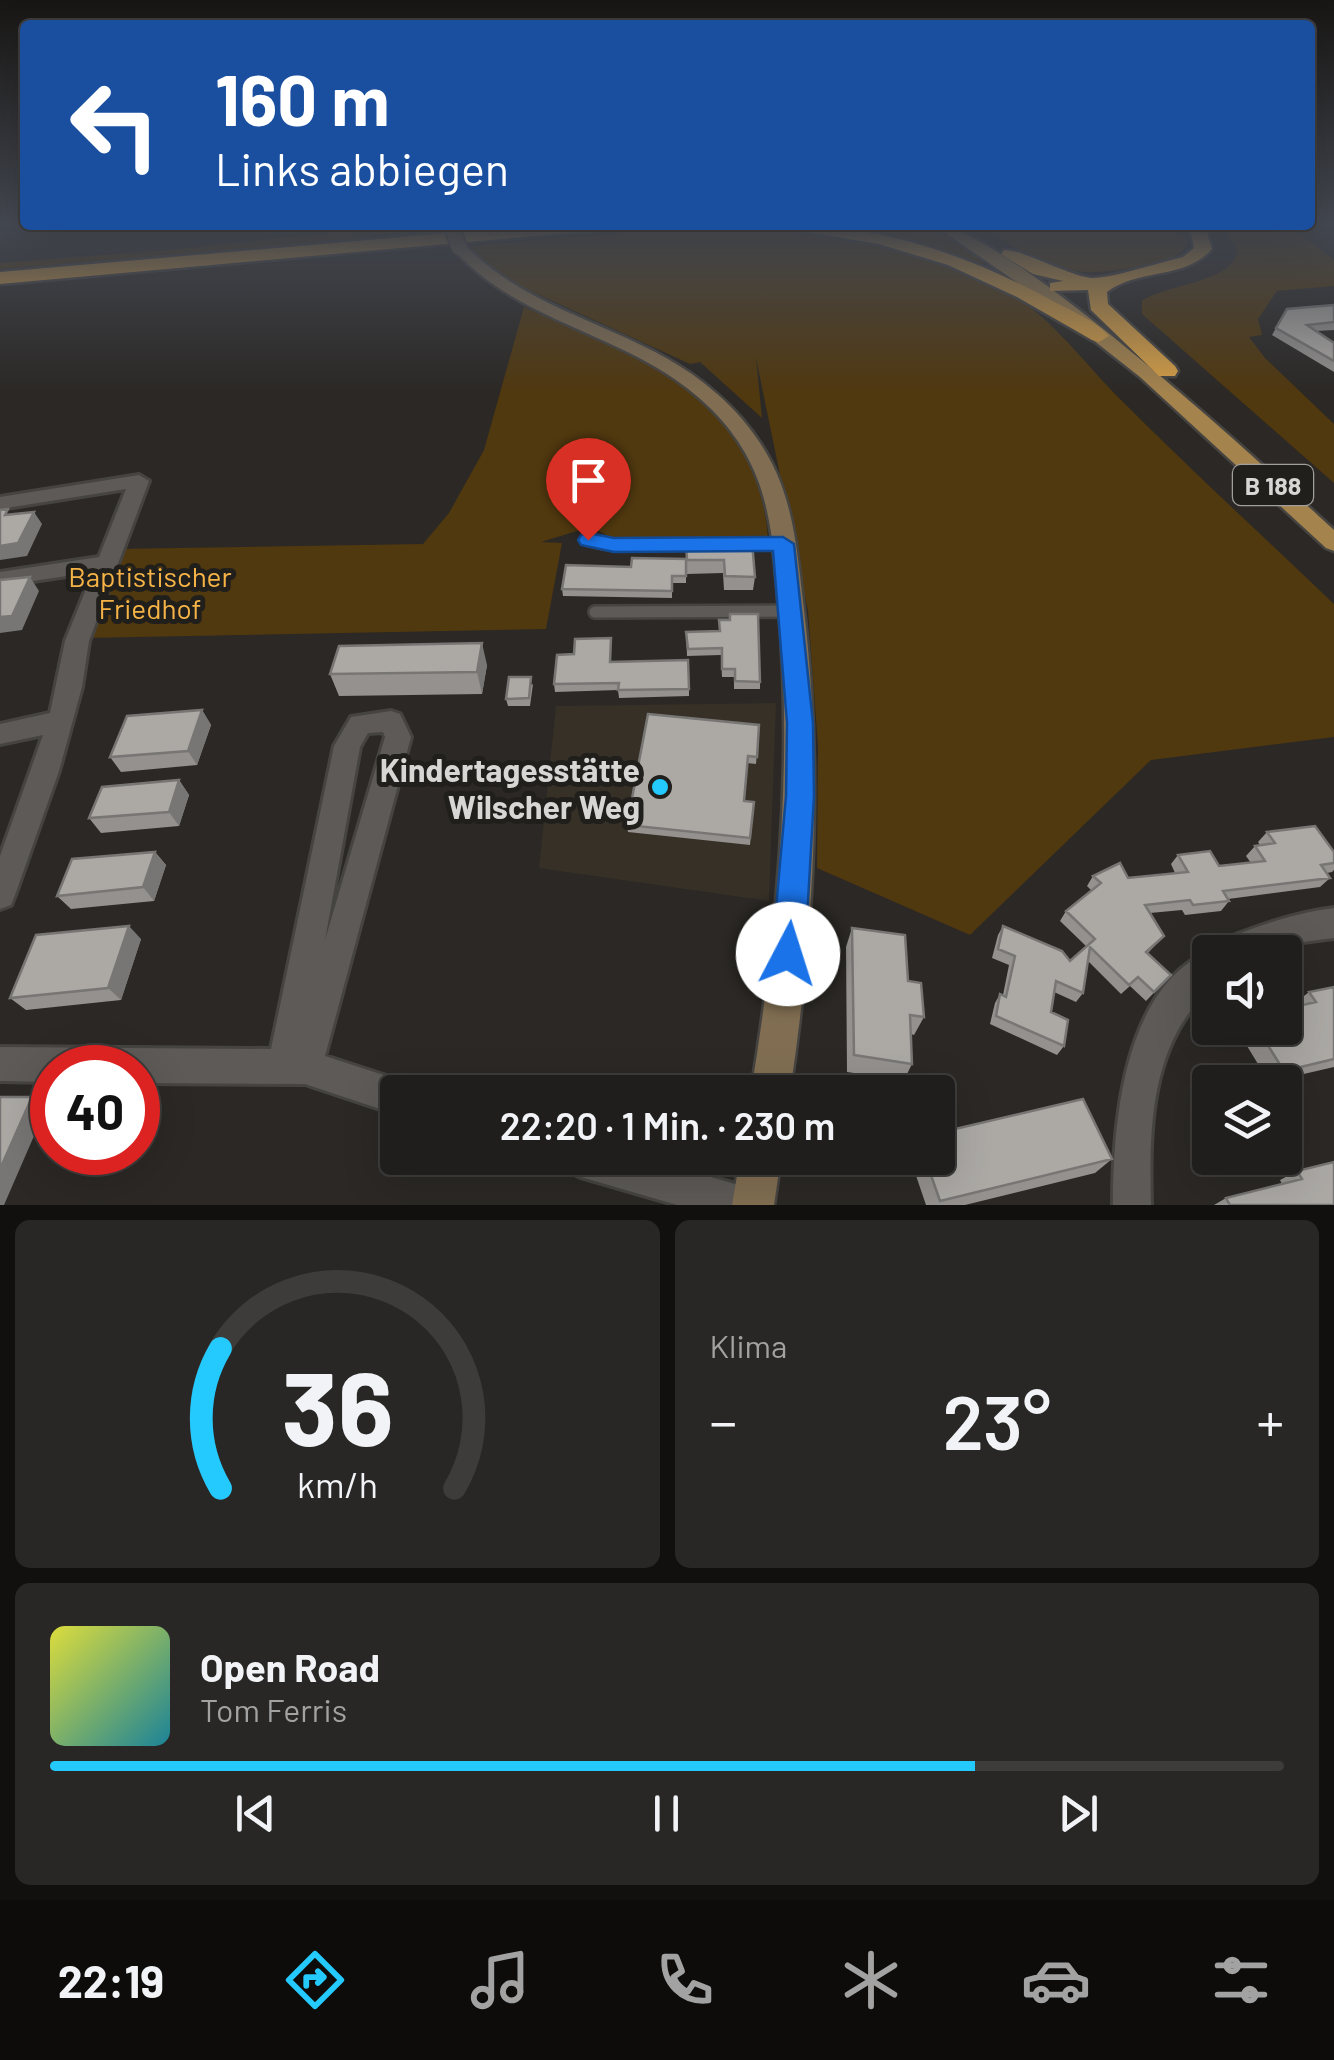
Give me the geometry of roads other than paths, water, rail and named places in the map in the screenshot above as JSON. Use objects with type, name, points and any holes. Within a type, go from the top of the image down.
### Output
[{"type":"highway","points":[[1005,281],[1099,336]]},
{"type":"highway","points":[[1057,287],[1093,281]]},
{"type":"highway","points":[[1109,281],[1097,290],[1098,306],[1167,371]]},
{"type":"main road","name":"B 188","points":[[1026,281],[1211,430],[1334,543]]},
{"type":"main road","points":[[1035,281],[1057,287]]},
{"type":"main road","name":"B 188","points":[[1049,281],[1167,371],[1334,526]]},
{"type":"street","points":[[493,281],[647,354],[713,400],[737,425],[760,462],[777,506],[792,611],[800,723],[800,796],[790,935],[773,1075]]},
{"type":"street","points":[[0,502],[139,482],[77,642],[60,722],[0,896]]},
{"type":"street","points":[[0,579],[106,562]]},
{"type":"street","points":[[391,721],[398,737],[295,1066],[348,746],[360,724],[391,721]]},
{"type":"street","points":[[0,734],[60,722]]},
{"type":"street","points":[[1277,935],[1295,928],[1334,923]]},
{"type":"street","points":[[1132,1205],[1134,1126],[1155,1038],[1169,1010],[1192,986]]},
{"type":"street","points":[[0,1064],[295,1066],[380,1092]]},
{"type":"street","points":[[639,1175],[742,1205]]},
{"type":"street","points":[[754,1205],[758,1175]]},
{"type":"lane","points":[[588,540],[614,545],[783,544]]},
{"type":"lane","points":[[595,612],[792,611]]},
{"type":"place","name":"Kindertagesstätte Wilscher Weg","points":[[660,787]]},
{"type":"park label","name":"Baptistischer Friedhof","points":[[150,592]]}]
